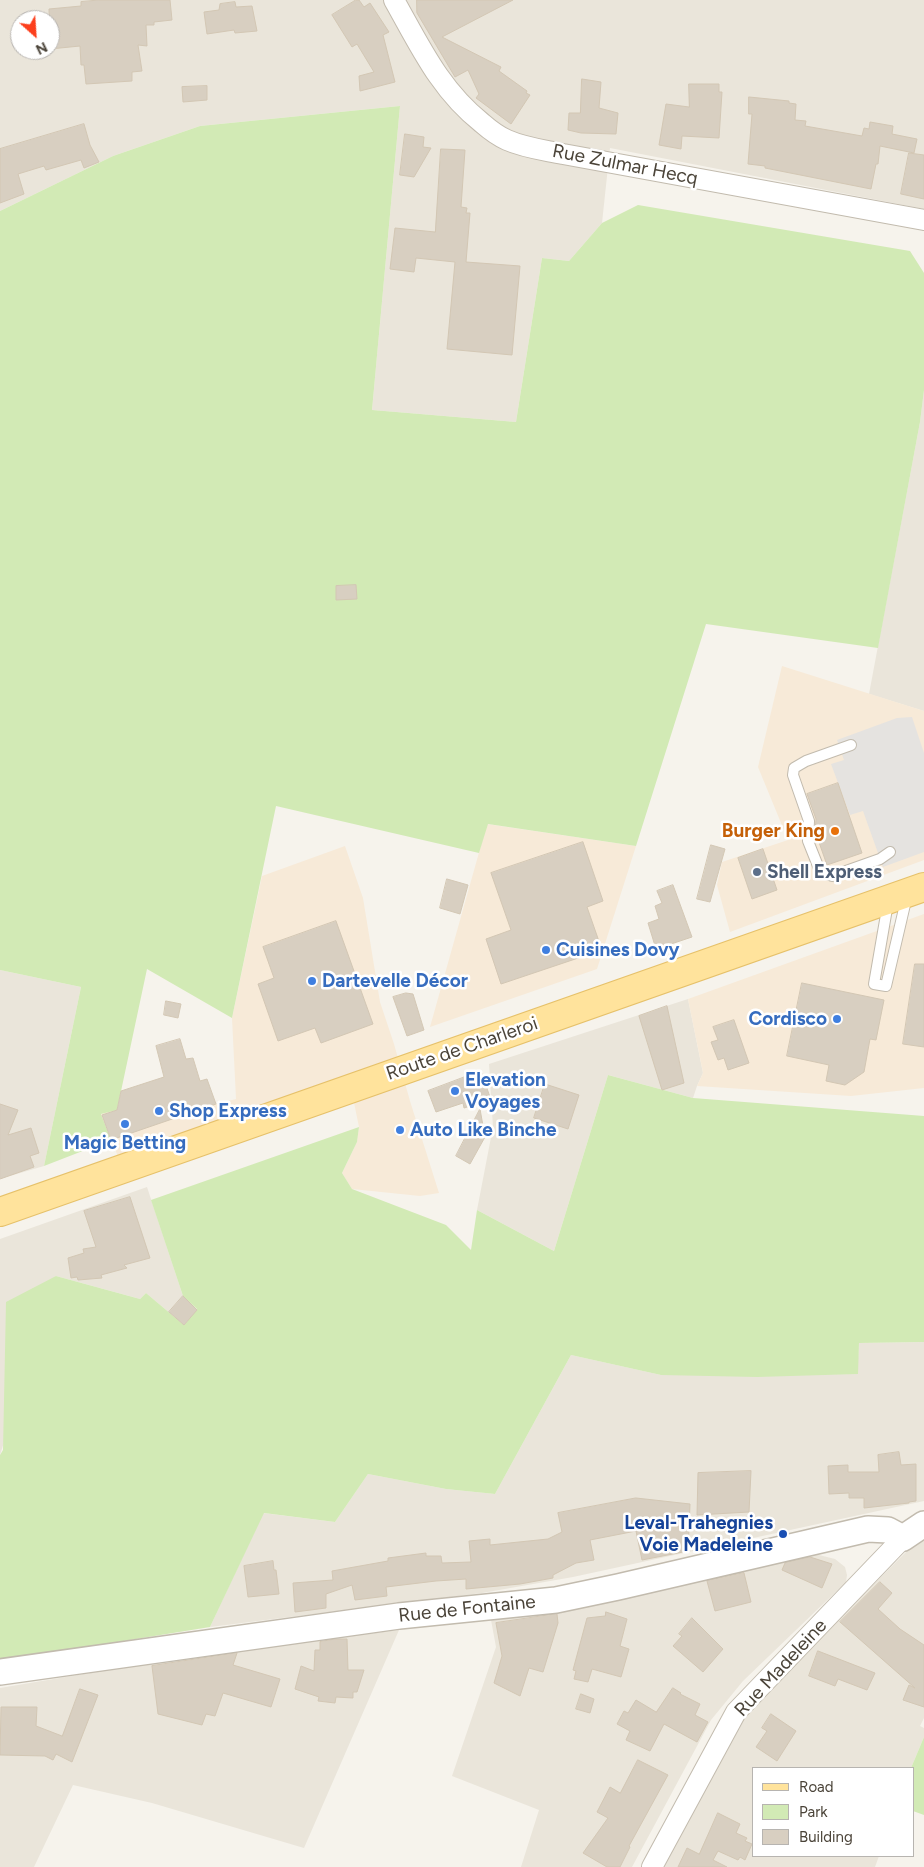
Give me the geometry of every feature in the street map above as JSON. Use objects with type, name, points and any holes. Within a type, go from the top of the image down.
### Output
[{"type":"main road","name":"Route de Charleroi","points":[[0,1212],[907,893]]},
{"type":"street","name":"Rue Zulmar Hecq","points":[[394,0],[432,68],[451,94],[475,118],[496,134],[508,140],[523,146],[563,154],[924,220]]},
{"type":"street","points":[[903,1538],[924,1524]]},
{"type":"street","name":"Rue de Fontaine","points":[[0,1672],[390,1618],[556,1600],[868,1528],[888,1530],[903,1538]]},
{"type":"street","name":"Rue Madeleine","points":[[652,1867],[736,1712],[903,1538]]},
{"type":"lane","points":[[851,745],[806,761],[794,768],[793,775],[809,821],[808,841],[820,871],[832,876],[880,859],[890,852]]},
{"type":"lane","points":[[907,893],[886,986],[874,984],[907,893]]},
{"type":"shaded area","points":[[0,0],[924,0],[924,209],[610,148],[602,223],[569,261],[542,258],[516,422],[372,410],[400,106],[200,126],[113,156],[0,211]]},
{"type":"shaded area","points":[[924,390],[924,711],[869,694],[920,422]]},
{"type":"shaded area","points":[[782,666],[924,711],[924,860],[730,932],[717,885],[722,862],[788,840],[758,767]]},
{"type":"shaded area","points":[[912,717],[924,753],[924,852],[883,867],[863,811],[850,815],[831,764],[844,760],[837,740],[897,718]]},
{"type":"shaded area","points":[[487,824],[636,846],[597,969],[430,1027]]},
{"type":"shaded area","points":[[345,846],[363,898],[380,1002],[439,1193],[420,1196],[352,1189],[342,1173],[357,1142],[359,1127],[352,1093],[125,1174],[101,1114],[166,1093],[175,1118],[236,1099],[232,1018],[262,876]]},
{"type":"shaded area","points":[[924,914],[924,1088],[851,1096],[697,1086],[703,1073],[688,999]]},
{"type":"shaded area","points":[[0,970],[81,987],[44,1166],[0,1179]]},
{"type":"shaded area","points":[[688,999],[703,1073],[693,1098],[608,1075],[554,1251],[477,1210],[493,1127],[489,1064]]},
{"type":"shaded area","points":[[147,1187],[183,1296],[197,1310],[184,1325],[146,1293],[140,1299],[56,1276],[0,1455],[0,1239]]},
{"type":"shaded area","points":[[924,1342],[924,1501],[573,1577],[482,1593],[210,1627],[263,1513],[335,1522],[368,1474],[446,1489],[495,1494],[571,1355],[661,1375],[857,1374],[859,1343]]},
{"type":"shaded area","points":[[924,1539],[924,1718],[920,1726],[924,1728],[924,1737],[911,1767],[752,1767],[752,1857],[879,1857],[875,1867],[660,1867],[729,1740],[751,1708],[910,1548]]},
{"type":"shaded area","points":[[787,1554],[819,1555],[835,1559],[845,1567],[846,1582],[743,1681],[711,1720],[632,1867],[521,1867],[539,1810],[452,1776],[496,1647],[491,1620],[566,1607]]},
{"type":"shaded area","points":[[399,1630],[304,1848],[152,1803],[73,1785],[34,1867],[0,1867],[0,1688],[209,1653]]},
{"type":"green space","points":[[400,106],[372,410],[516,422],[542,258],[569,261],[602,223],[638,205],[910,251],[924,273],[924,390],[920,422],[878,648],[706,624],[636,846],[488,824],[479,853],[276,806],[232,1018],[147,969],[117,1110],[101,1114],[111,1140],[44,1166],[81,987],[0,970],[0,211],[113,156],[200,126]]},
{"type":"green space","points":[[608,1075],[693,1098],[924,1116],[924,1342],[859,1343],[858,1374],[757,1377],[661,1375],[571,1355],[495,1494],[446,1489],[368,1474],[335,1522],[264,1513],[210,1627],[0,1661],[0,1455],[3,1450],[6,1302],[56,1276],[140,1299],[146,1293],[184,1325],[197,1309],[183,1296],[151,1200],[359,1127],[357,1142],[342,1173],[352,1189],[446,1225],[471,1250],[477,1210],[554,1251]]},
{"type":"green space","points":[[924,1737],[924,1815],[914,1811],[914,1767],[911,1767]]},
{"type":"building","points":[[99,0],[170,0],[172,20],[154,22],[154,25],[146,25],[147,46],[138,45],[142,71],[132,72],[132,81],[86,84],[84,65],[81,65],[80,46],[60,48],[60,10],[49,9],[81,6],[81,2]]},
{"type":"building","points":[[359,0],[364,7],[370,3],[389,32],[383,35],[395,82],[360,91],[359,76],[374,72],[357,44],[352,47],[332,15]]},
{"type":"building","points":[[417,0],[513,0],[442,37],[501,67],[499,71],[527,91],[526,93],[530,95],[511,124],[476,98],[479,94],[468,70],[455,77],[417,13]]},
{"type":"building","points":[[235,2],[236,7],[252,6],[257,31],[235,33],[234,30],[207,34],[204,12],[219,10],[220,4]]},
{"type":"building","points":[[582,79],[601,82],[599,108],[618,113],[616,134],[581,133],[568,130],[569,113],[580,113]]},
{"type":"building","points":[[689,84],[719,84],[719,92],[722,92],[719,138],[682,136],[681,149],[659,145],[666,104],[689,107]]},
{"type":"building","points":[[207,86],[207,100],[183,102],[182,87]]},
{"type":"building","points":[[749,97],[789,101],[789,103],[796,104],[795,120],[806,121],[805,126],[862,136],[864,128],[869,129],[870,122],[893,126],[892,134],[917,139],[914,153],[880,146],[878,164],[876,164],[871,189],[748,164],[752,114],[749,114]]},
{"type":"building","points":[[84,124],[90,145],[99,162],[84,168],[81,160],[46,170],[44,166],[18,174],[24,194],[0,203],[0,149]]},
{"type":"building","points":[[405,134],[424,137],[423,147],[431,148],[414,177],[400,175]]},
{"type":"building","points":[[441,149],[465,150],[461,207],[467,208],[466,213],[470,213],[466,262],[520,266],[512,355],[447,349],[455,262],[416,258],[414,272],[390,269],[395,228],[435,232]]},
{"type":"building","points":[[909,153],[924,155],[924,199],[901,194]]},
{"type":"building","points":[[356,585],[357,599],[336,600],[336,586]]},
{"type":"building","name":"Burger King","points":[[838,783],[862,853],[827,865],[815,831],[816,819],[807,794]]},
{"type":"building","points":[[583,842],[603,901],[587,907],[602,950],[501,984],[486,939],[511,930],[491,873]]},
{"type":"building","points":[[711,845],[725,849],[710,902],[697,899]]},
{"type":"building","name":"Shell Express","points":[[763,849],[777,890],[752,899],[738,858]]},
{"type":"building","points":[[447,879],[468,885],[460,914],[440,908]]},
{"type":"building","points":[[673,885],[692,937],[656,949],[648,923],[659,919],[655,906],[662,903],[657,891]]},
{"type":"building","name":"Dartevelle Décor","points":[[336,921],[373,1024],[321,1043],[315,1028],[278,1041],[258,984],[274,978],[263,947]]},
{"type":"building","points":[[915,964],[924,964],[924,1047],[903,1044]]},
{"type":"building","name":"Cordisco","points":[[802,983],[884,1000],[876,1040],[870,1039],[864,1072],[845,1085],[826,1081],[829,1065],[787,1056]]},
{"type":"building","points":[[406,993],[413,994],[424,1030],[407,1036],[393,997]]},
{"type":"building","points":[[166,1001],[181,1004],[178,1018],[164,1015]]},
{"type":"building","points":[[667,1006],[684,1083],[662,1090],[639,1016]]},
{"type":"building","points":[[734,1020],[749,1063],[728,1070],[724,1058],[718,1060],[711,1042],[718,1040],[713,1027]]},
{"type":"building","points":[[180,1039],[186,1059],[193,1058],[200,1081],[207,1079],[216,1104],[111,1140],[102,1115],[117,1110],[121,1091],[164,1077],[156,1046]]},
{"type":"building","points":[[481,1071],[491,1100],[464,1108],[463,1103],[436,1112],[428,1091]]},
{"type":"building","points":[[545,1084],[579,1095],[568,1129],[534,1118]]},
{"type":"building","points":[[0,1104],[18,1110],[8,1135],[31,1128],[39,1153],[30,1156],[34,1167],[0,1179]]},
{"type":"building","points":[[480,1109],[485,1137],[470,1164],[456,1156]]},
{"type":"building","points":[[130,1197],[150,1258],[124,1265],[127,1268],[101,1275],[102,1278],[78,1280],[77,1277],[71,1278],[68,1258],[84,1253],[83,1249],[96,1247],[84,1211]]},
{"type":"building","points":[[183,1296],[197,1310],[184,1325],[169,1312]]},
{"type":"building","points":[[899,1452],[901,1465],[916,1464],[916,1501],[864,1508],[864,1498],[849,1498],[849,1493],[829,1494],[828,1466],[848,1465],[848,1472],[879,1472],[878,1455]]},
{"type":"building","points":[[751,1471],[749,1512],[697,1515],[698,1473]]},
{"type":"building","points":[[636,1498],[690,1504],[688,1551],[642,1560],[636,1531],[590,1540],[594,1560],[576,1563],[553,1575],[553,1578],[520,1584],[466,1589],[466,1579],[436,1581],[386,1587],[387,1596],[355,1600],[352,1585],[326,1594],[326,1608],[295,1612],[293,1583],[333,1580],[332,1571],[388,1561],[388,1558],[426,1553],[426,1556],[441,1556],[442,1563],[471,1562],[469,1541],[490,1539],[490,1545],[548,1539],[562,1532],[558,1513]]},
{"type":"building","points":[[810,1557],[832,1564],[822,1588],[782,1570],[785,1563]]},
{"type":"building","points":[[273,1561],[279,1594],[248,1597],[244,1566]]},
{"type":"building","points":[[744,1573],[751,1602],[715,1611],[707,1581]]},
{"type":"building","points":[[880,1582],[892,1593],[878,1609],[900,1629],[924,1645],[924,1707],[903,1700],[909,1685],[915,1688],[840,1622]]},
{"type":"building","points":[[606,1612],[627,1619],[620,1646],[629,1649],[621,1677],[592,1669],[588,1682],[574,1679],[576,1671],[573,1670],[587,1618],[605,1616]]},
{"type":"building","points":[[557,1614],[558,1623],[543,1672],[529,1668],[520,1696],[494,1683],[502,1656],[496,1623]]},
{"type":"building","points":[[692,1618],[723,1649],[703,1672],[673,1646],[682,1636],[679,1634]]},
{"type":"building","points":[[347,1639],[348,1670],[364,1670],[357,1692],[353,1692],[353,1698],[336,1697],[335,1703],[318,1701],[319,1697],[295,1689],[301,1666],[314,1671],[315,1650],[320,1650],[320,1642]]},
{"type":"building","points":[[818,1651],[875,1673],[867,1690],[838,1679],[835,1686],[809,1676]]},
{"type":"building","points":[[237,1653],[233,1665],[280,1679],[271,1707],[223,1693],[215,1716],[206,1714],[202,1725],[158,1714],[152,1666]]},
{"type":"building","points":[[673,1688],[680,1694],[700,1704],[695,1715],[708,1722],[697,1742],[664,1724],[650,1751],[626,1740],[630,1731],[617,1724],[624,1711],[628,1713],[636,1700],[656,1712]]},
{"type":"building","points":[[80,1689],[98,1695],[72,1762],[56,1754],[53,1760],[45,1756],[0,1755],[1,1707],[37,1707],[36,1726],[62,1736]]},
{"type":"building","points":[[581,1694],[594,1699],[590,1713],[576,1709]]},
{"type":"building","points":[[771,1714],[796,1731],[777,1761],[756,1747],[767,1731],[762,1728]]},
{"type":"building","points":[[638,1760],[668,1775],[629,1846],[620,1867],[607,1867],[583,1853],[608,1818],[597,1812],[610,1787],[620,1793]]},
{"type":"building","points":[[718,1813],[740,1824],[736,1833],[747,1838],[745,1841],[752,1844],[745,1860],[740,1857],[738,1860],[718,1851],[713,1860],[727,1867],[678,1867],[687,1848],[699,1854]]},
{"type":"place","name":"Burger King","points":[[835,831]]},
{"type":"place","name":"Shell Express","points":[[757,872]]},
{"type":"place","name":"Cuisines Dovy","points":[[546,950]]},
{"type":"place","name":"Dartevelle Décor","points":[[312,981]]},
{"type":"place","name":"Cordisco","points":[[837,1019]]},
{"type":"place","name":"Elevation Voyages","points":[[455,1091]]},
{"type":"place","name":"Shop Express","points":[[159,1111]]},
{"type":"place","name":"Magic Betting","points":[[125,1124]]},
{"type":"place","name":"Auto Like Binche","points":[[400,1130]]},
{"type":"place","name":"Leval-Trahegnies Voie Madeleine","points":[[783,1534]]}]
